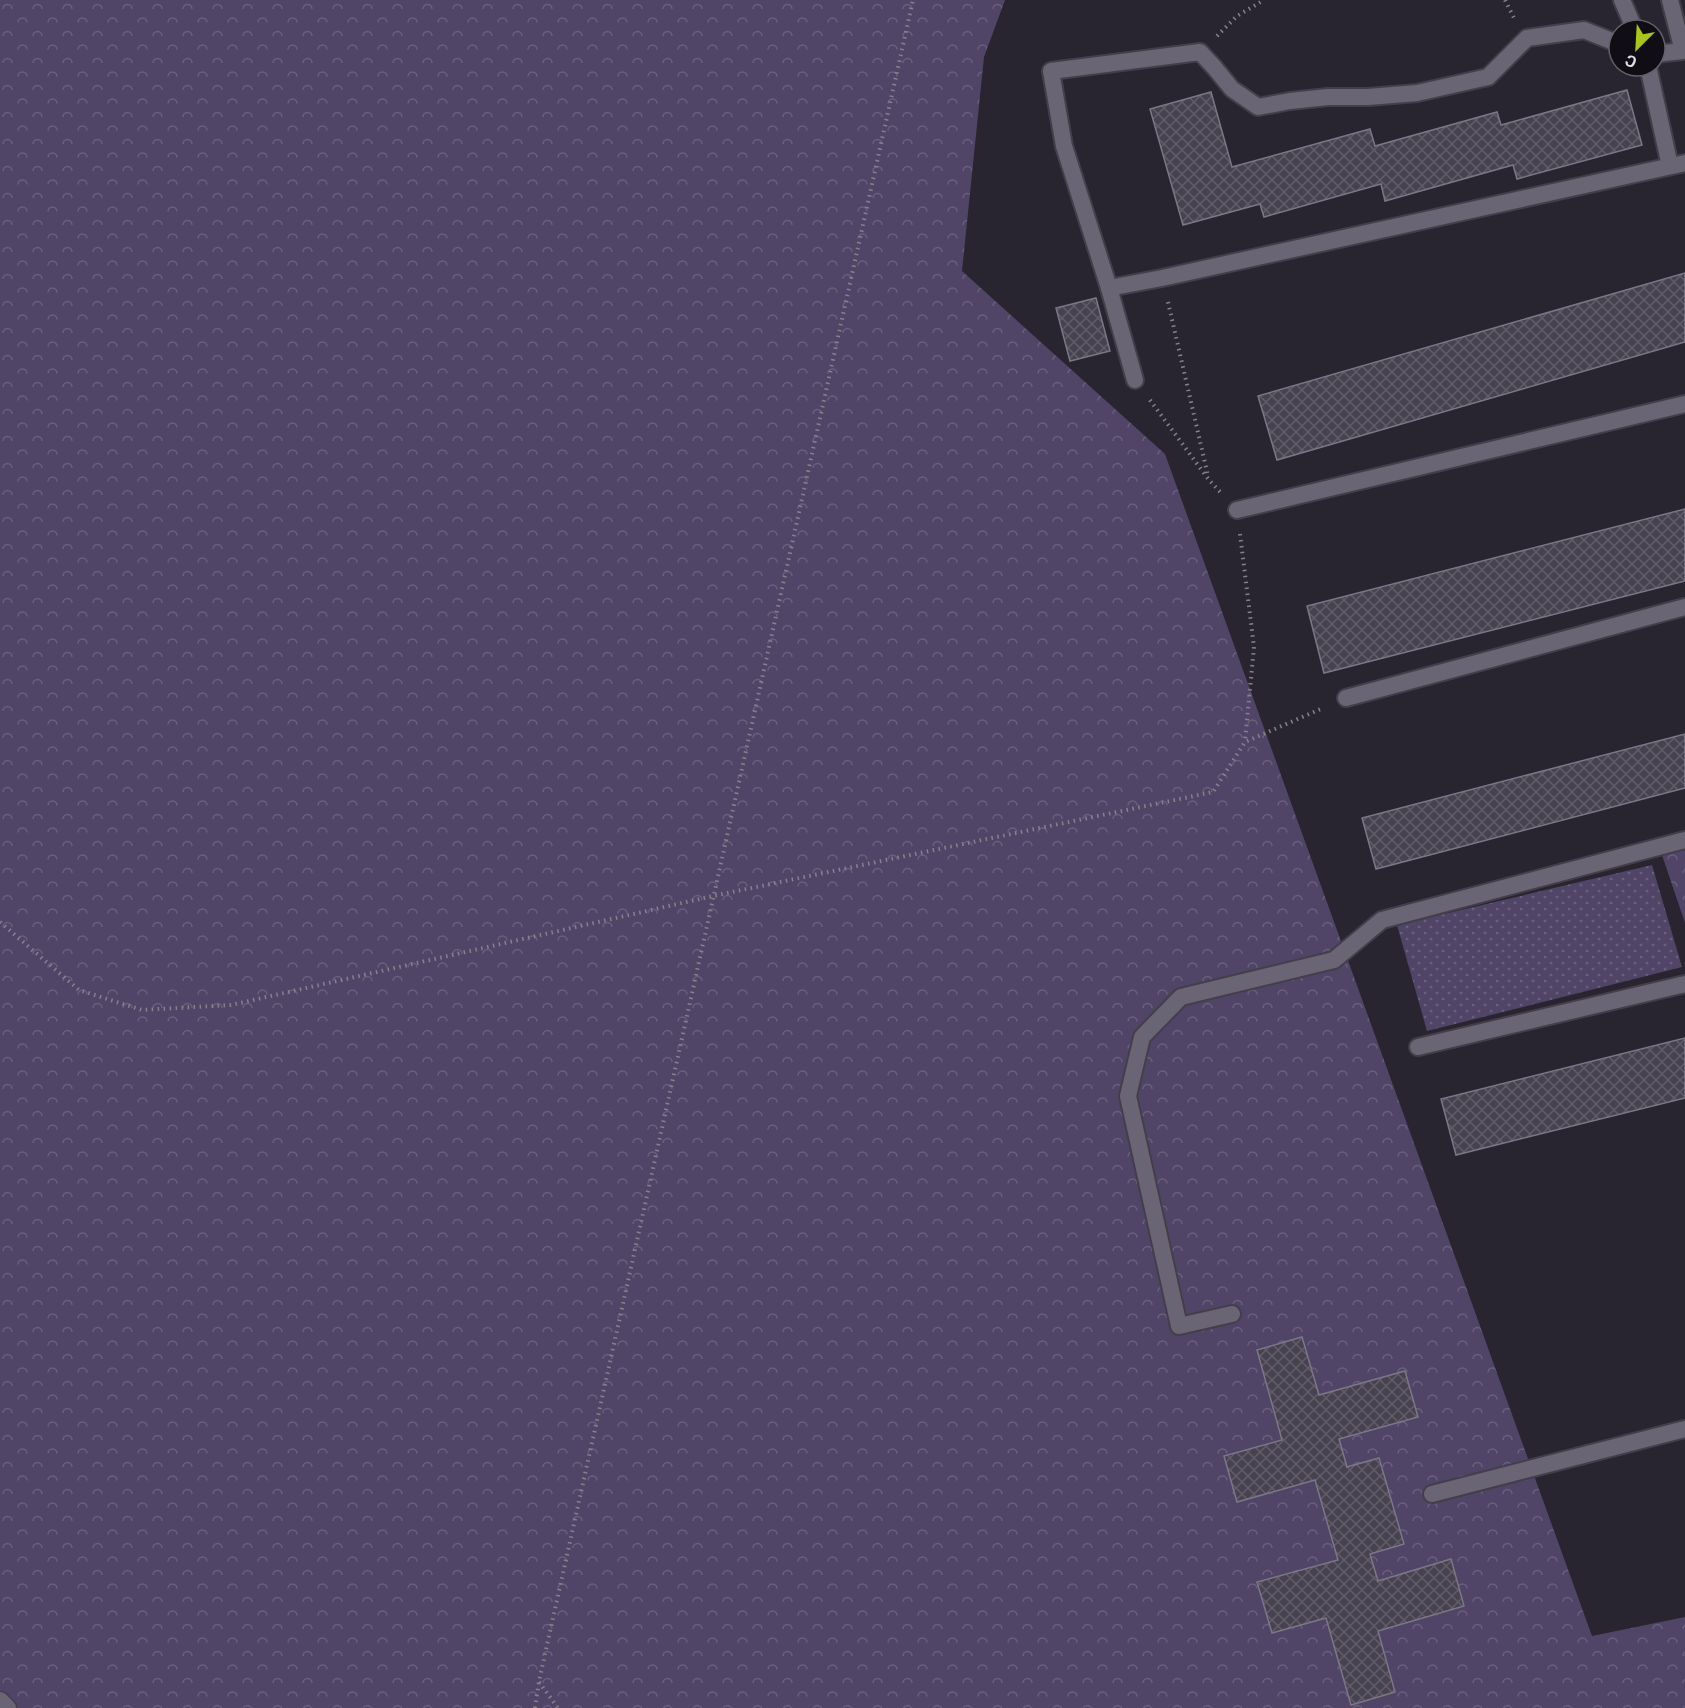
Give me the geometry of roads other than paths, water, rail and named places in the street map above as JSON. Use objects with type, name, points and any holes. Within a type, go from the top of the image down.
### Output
[{"type":"street","points":[[0,1701],[7,1708]]},
{"type":"lane","points":[[1622,0],[1630,18]]},
{"type":"lane","points":[[1667,53],[1683,51],[1670,0]]},
{"type":"lane","points":[[1135,380],[1109,288],[1064,146],[1051,71],[1200,52],[1233,89],[1258,107],[1328,97],[1417,93],[1488,77],[1527,38],[1584,30],[1607,39]]},
{"type":"lane","points":[[1109,288],[1678,165],[1652,78]]},
{"type":"lane","points":[[1237,510],[1685,404]]},
{"type":"lane","points":[[1346,698],[1685,607]]},
{"type":"lane","points":[[1232,1314],[1179,1326],[1128,1096],[1142,1036],[1182,997],[1334,960],[1382,920],[1685,840]]},
{"type":"lane","points":[[1418,1047],[1685,984]]},
{"type":"lane","points":[[1432,1494],[1685,1429]]}]
